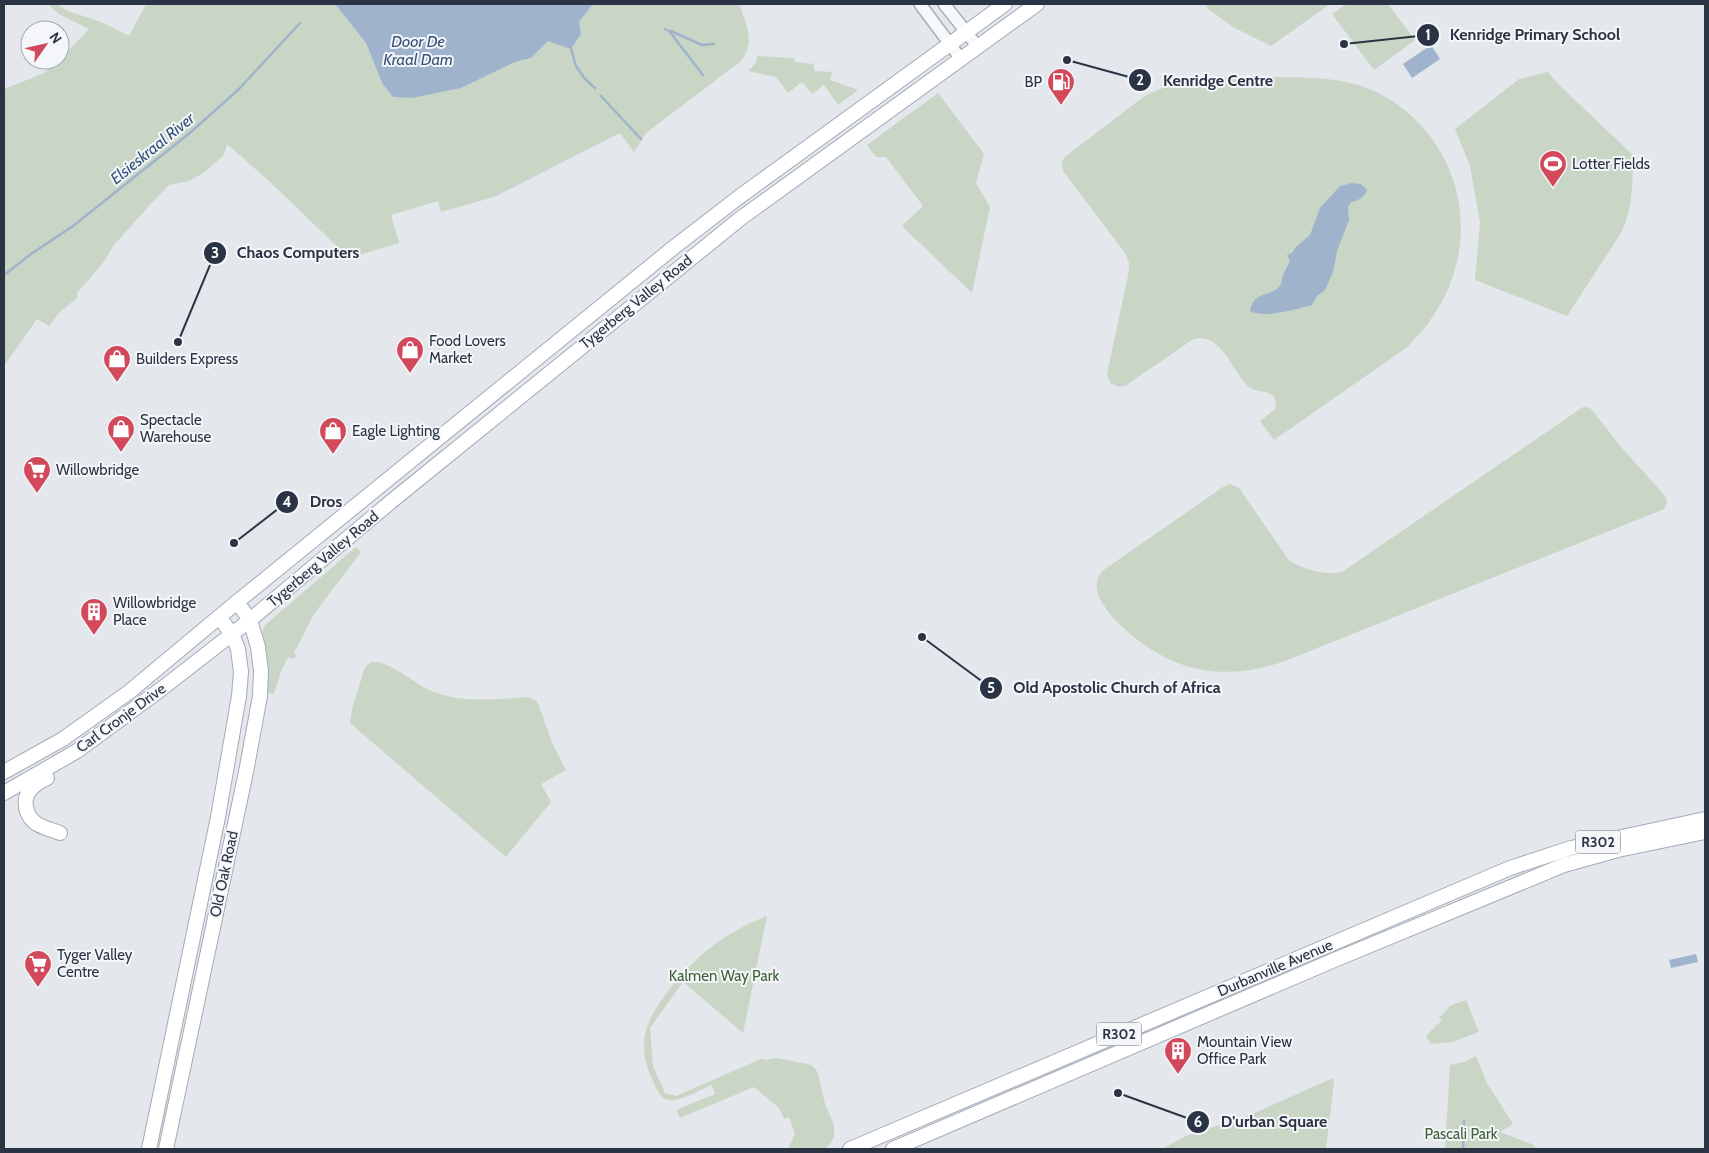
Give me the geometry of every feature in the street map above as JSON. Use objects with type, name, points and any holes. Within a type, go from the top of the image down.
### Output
[{"type":"main road","name":"Tygerberg Valley Road","points":[[219,617],[738,197],[1005,4]]},
{"type":"main road","name":"Tygerberg Valley Road","points":[[232,634],[393,500],[741,218],[1037,4]]},
{"type":"main road","name":"Old Oak Road","points":[[166,1149],[246,772],[260,696],[260,657],[250,620],[237,602]]},
{"type":"main road","name":"Old Oak Road","points":[[149,1149],[218,817],[239,696],[240,660],[236,641],[219,617]]},
{"type":"main road","name":"Carl Cronje Drive","points":[[4,772],[56,743],[96,717],[219,617]]},
{"type":"main road","name":"Carl Cronje Drive","points":[[4,793],[77,751],[232,634]]},
{"type":"main road","points":[[213,649],[226,651],[233,661],[239,696]]},
{"type":"main road","points":[[60,833],[40,826],[32,820],[27,811],[26,800],[32,788],[68,764],[77,751]]},
{"type":"main road","points":[[218,817],[227,803],[234,776],[246,772]]},
{"type":"main road","name":"Durbanville Avenue","points":[[852,1148],[1510,868],[1571,848],[1705,819]]},
{"type":"main road","name":"Durbanville Avenue","points":[[893,1149],[1332,961],[1577,860],[1705,832]]},
{"type":"street","points":[[920,4],[961,59]]},
{"type":"street","points":[[944,4],[978,47]]},
{"type":"green space","points":[[48,4],[57,4],[68,11],[101,22],[129,36],[146,4],[335,4],[366,43],[382,83],[413,98],[461,88],[515,62],[531,58],[548,41],[581,34],[579,22],[593,4],[739,4],[747,26],[749,40],[746,54],[741,61],[646,133],[634,152],[620,133],[494,197],[441,212],[438,201],[391,215],[399,243],[349,258],[269,181],[227,144],[224,155],[205,172],[189,181],[169,185],[114,245],[103,263],[77,293],[77,298],[59,313],[49,326],[37,319],[4,366],[4,89],[48,70],[70,70],[70,49],[89,29],[59,14]]},
{"type":"green space","points":[[1205,4],[1330,4],[1271,46],[1233,27],[1207,8]]},
{"type":"green space","points":[[1346,4],[1388,4],[1415,40],[1374,70],[1332,14]]},
{"type":"green space","points":[[758,56],[794,58],[795,62],[814,64],[814,71],[832,72],[830,80],[858,90],[838,105],[824,85],[812,94],[802,82],[788,93],[776,77],[748,71],[755,64]]},
{"type":"green space","name":"Lotter Fields","points":[[1548,72],[1559,85],[1634,156],[1631,196],[1625,224],[1567,316],[1475,280],[1480,222],[1470,166],[1455,129],[1519,79]]},
{"type":"green space","points":[[1278,77],[1323,79],[1356,84],[1376,92],[1402,108],[1430,136],[1446,163],[1456,190],[1461,219],[1460,247],[1453,275],[1442,301],[1426,326],[1406,348],[1274,440],[1260,421],[1275,409],[1275,398],[1268,393],[1250,388],[1225,354],[1211,341],[1202,338],[1192,340],[1125,386],[1119,387],[1110,383],[1107,374],[1129,271],[1129,263],[1125,253],[1063,171],[1062,165],[1063,159],[1066,156],[1142,98],[1157,90],[1208,78]]},
{"type":"green space","points":[[938,93],[984,154],[976,183],[990,207],[972,293],[902,226],[923,206],[886,157],[876,157],[867,145]]},
{"type":"green space","points":[[1583,407],[1592,410],[1622,448],[1666,497],[1667,503],[1664,509],[1285,661],[1253,670],[1231,672],[1209,671],[1178,663],[1164,657],[1137,640],[1112,617],[1097,591],[1098,579],[1105,569],[1229,484],[1239,488],[1288,559],[1293,563],[1314,571],[1342,572]]},
{"type":"green space","points":[[356,547],[361,552],[314,614],[294,653],[296,655],[294,659],[288,657],[281,671],[274,694],[266,692],[269,668],[262,633],[265,625]]},
{"type":"green space","points":[[372,662],[378,662],[391,667],[436,693],[462,699],[529,697],[537,701],[554,747],[566,770],[541,784],[551,802],[506,857],[350,723],[352,709],[364,670]]},
{"type":"green space","name":"Kalmen Way Park","points":[[767,916],[743,1033],[683,982],[650,1028],[653,1066],[665,1093],[676,1096],[763,1058],[764,1060],[776,1058],[808,1064],[814,1067],[818,1073],[825,1104],[834,1125],[834,1137],[829,1145],[822,1149],[788,1149],[795,1134],[789,1117],[784,1119],[779,1108],[754,1087],[680,1118],[676,1110],[715,1094],[712,1085],[679,1099],[665,1099],[657,1090],[646,1061],[645,1038],[651,1017],[681,975],[726,936]]},
{"type":"green space","points":[[1466,1000],[1479,1032],[1453,1042],[1431,1044],[1426,1036],[1442,1020],[1439,1018],[1450,1006]]},
{"type":"green space","name":"Pascali Park","points":[[1476,1056],[1487,1083],[1513,1124],[1500,1132],[1534,1145],[1536,1149],[1445,1149],[1450,1065],[1464,1062]]},
{"type":"green space","points":[[1333,1078],[1326,1149],[1162,1149],[1186,1136],[1250,1115]]},
{"type":"water","name":"Door De Kraal Dam","points":[[335,4],[593,4],[579,22],[581,34],[571,49],[548,41],[531,58],[515,62],[461,88],[413,98],[393,97],[382,83],[366,43]]},
{"type":"water","points":[[1431,45],[1440,59],[1412,78],[1403,64]]},
{"type":"water","points":[[1352,183],[1361,184],[1367,190],[1363,197],[1351,202],[1348,207],[1349,220],[1337,251],[1333,272],[1325,290],[1317,296],[1312,305],[1272,314],[1250,311],[1254,301],[1280,286],[1283,274],[1290,261],[1287,255],[1292,253],[1310,235],[1320,208],[1340,186]]},
{"type":"water","points":[[1696,954],[1698,962],[1671,968],[1669,960]]},
{"type":"waterway","name":"Elsieskraal River","points":[[4,275],[73,226],[191,132],[239,89],[300,23]]},
{"type":"waterway","points":[[669,31],[703,75]]},
{"type":"waterway","points":[[671,31],[702,45],[714,44]]},
{"type":"waterway","points":[[571,49],[576,66],[583,76]]},
{"type":"waterway","points":[[584,78],[595,88]]},
{"type":"waterway","points":[[601,96],[641,139]]},
{"type":"waterway","points":[[1463,1149],[1464,1121]]},
{"type":"place","name":"Kenridge Primary School","points":[[1344,44]]},
{"type":"place","name":"Kenridge Centre","points":[[1067,60]]},
{"type":"place","name":"BP","points":[[1061,106]]},
{"type":"place","name":"Lotter Fields","points":[[1553,188]]},
{"type":"place","name":"Chaos Computers","points":[[178,342]]},
{"type":"place","name":"Food Lovers Market","points":[[410,374]]},
{"type":"place","name":"Builders Express","points":[[117,383]]},
{"type":"place","name":"Spectacle Warehouse","points":[[121,453]]},
{"type":"place","name":"Eagle Lighting","points":[[333,455]]},
{"type":"place","name":"Willowbridge","points":[[37,494]]},
{"type":"place","name":"Dros","points":[[234,543]]},
{"type":"place","name":"Willowbridge Place","points":[[94,636]]},
{"type":"place","name":"Old Apostolic Church of Africa","points":[[922,637]]},
{"type":"place","name":"Tyger Valley Centre","points":[[38,988]]},
{"type":"place","name":"Mountain View Office Park","points":[[1178,1075]]},
{"type":"place","name":"D'urban Square","points":[[1118,1093]]}]
